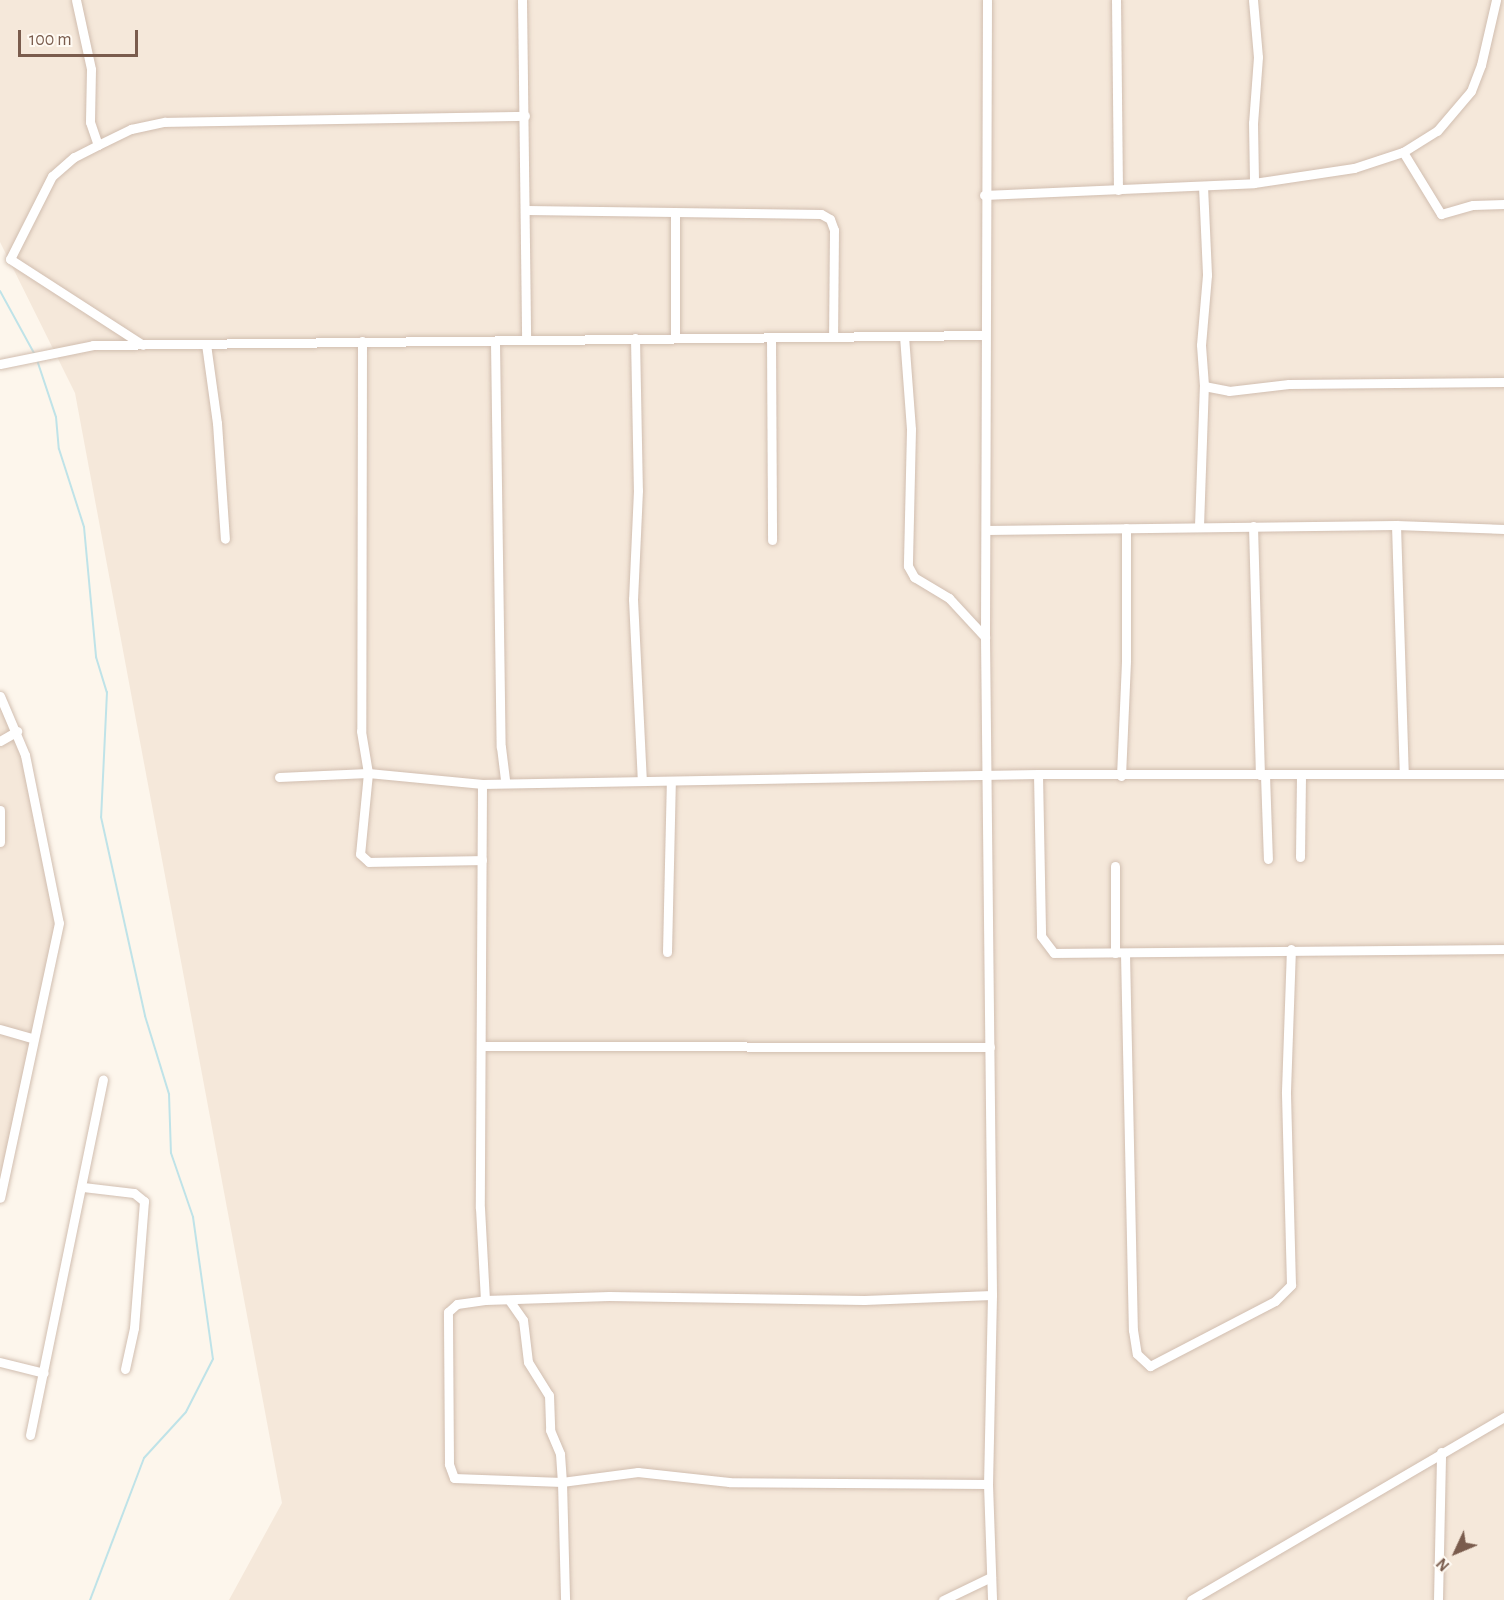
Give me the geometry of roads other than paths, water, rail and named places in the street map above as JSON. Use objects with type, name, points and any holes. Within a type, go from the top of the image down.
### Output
[{"type":"street","points":[[76,0],[91,69],[90,122],[98,145]]},
{"type":"street","points":[[522,0],[527,210],[526,340]]},
{"type":"street","points":[[987,0],[984,195],[985,637],[992,1295],[988,1484],[992,1600]]},
{"type":"street","points":[[1116,0],[1118,190]]},
{"type":"street","points":[[1253,0],[1258,57],[1253,123],[1254,183]]},
{"type":"street","points":[[984,195],[1254,183],[1354,168],[1403,152],[1437,131],[1471,91],[1484,56],[1496,0]]},
{"type":"street","points":[[144,345],[10,259],[52,176],[74,157],[131,129],[175,122],[525,116]]},
{"type":"street","points":[[1403,152],[1441,214],[1473,205],[1504,204]]},
{"type":"street","points":[[1199,526],[1204,386],[1201,345],[1207,275],[1203,186]]},
{"type":"street","points":[[527,210],[821,214],[830,219],[834,230],[833,336]]},
{"type":"street","points":[[675,213],[675,337]]},
{"type":"street","points":[[0,364],[30,356],[93,345],[362,341],[495,342],[675,337],[985,334]]},
{"type":"street","points":[[904,336],[910,429],[908,566],[920,583],[949,598],[985,637]]},
{"type":"street","points":[[771,337],[772,540]]},
{"type":"street","points":[[635,338],[638,490],[633,599],[642,781]]},
{"type":"street","points":[[362,341],[361,711],[368,773],[360,854],[369,862],[482,860]]},
{"type":"street","points":[[495,342],[501,747],[505,782]]},
{"type":"street","points":[[206,344],[217,423],[225,539]]},
{"type":"street","points":[[1204,386],[1228,391],[1289,384],[1504,382]]},
{"type":"street","points":[[986,530],[1396,525],[1504,529]]},
{"type":"street","points":[[1396,525],[1404,774]]},
{"type":"street","points":[[1253,526],[1262,776],[1268,859]]},
{"type":"street","points":[[1121,776],[1126,660],[1126,528]]},
{"type":"street","points":[[0,696],[17,731],[58,910],[56,947],[0,1198]]},
{"type":"street","points":[[0,741],[17,731]]},
{"type":"street","points":[[279,777],[368,773],[482,783],[988,777],[1038,774],[1301,777],[1504,774]]},
{"type":"street","points":[[1038,774],[1041,936],[1054,953],[1291,949],[1504,949]]},
{"type":"street","points":[[1300,857],[1301,777]]},
{"type":"street","points":[[667,952],[671,781]]},
{"type":"street","points":[[482,783],[483,1046],[480,1208],[486,1300]]},
{"type":"street","points":[[0,810],[0,842]]},
{"type":"street","points":[[1115,866],[1115,953]]},
{"type":"street","points":[[1125,953],[1133,1330],[1137,1354],[1150,1366],[1275,1301],[1291,1285],[1286,1091],[1291,949]]},
{"type":"street","points":[[0,1029],[34,1039]]},
{"type":"street","points":[[483,1046],[990,1047]]},
{"type":"street","points":[[30,1435],[83,1187],[103,1079]]},
{"type":"street","points":[[83,1187],[134,1192],[144,1201],[134,1328],[125,1369]]},
{"type":"street","points":[[988,1484],[729,1482],[638,1472],[562,1482],[459,1479],[451,1475],[448,1312],[457,1304],[486,1300],[609,1296],[864,1300],[992,1295]]},
{"type":"street","points":[[509,1300],[523,1320],[528,1362],[549,1395],[550,1430],[560,1454],[565,1600]]},
{"type":"street","points":[[0,1362],[44,1373]]},
{"type":"street","points":[[1191,1600],[1504,1417]]},
{"type":"street","points":[[1438,1600],[1441,1452]]},
{"type":"street","points":[[943,1600],[991,1576]]},
{"type":"waterway","points":[[0,291],[35,355]]},
{"type":"waterway","points":[[37,360],[56,417],[59,449],[84,527],[96,657],[107,692],[101,817],[145,1016],[169,1094],[171,1153],[193,1217],[213,1359],[186,1412],[144,1458],[90,1600]]}]
